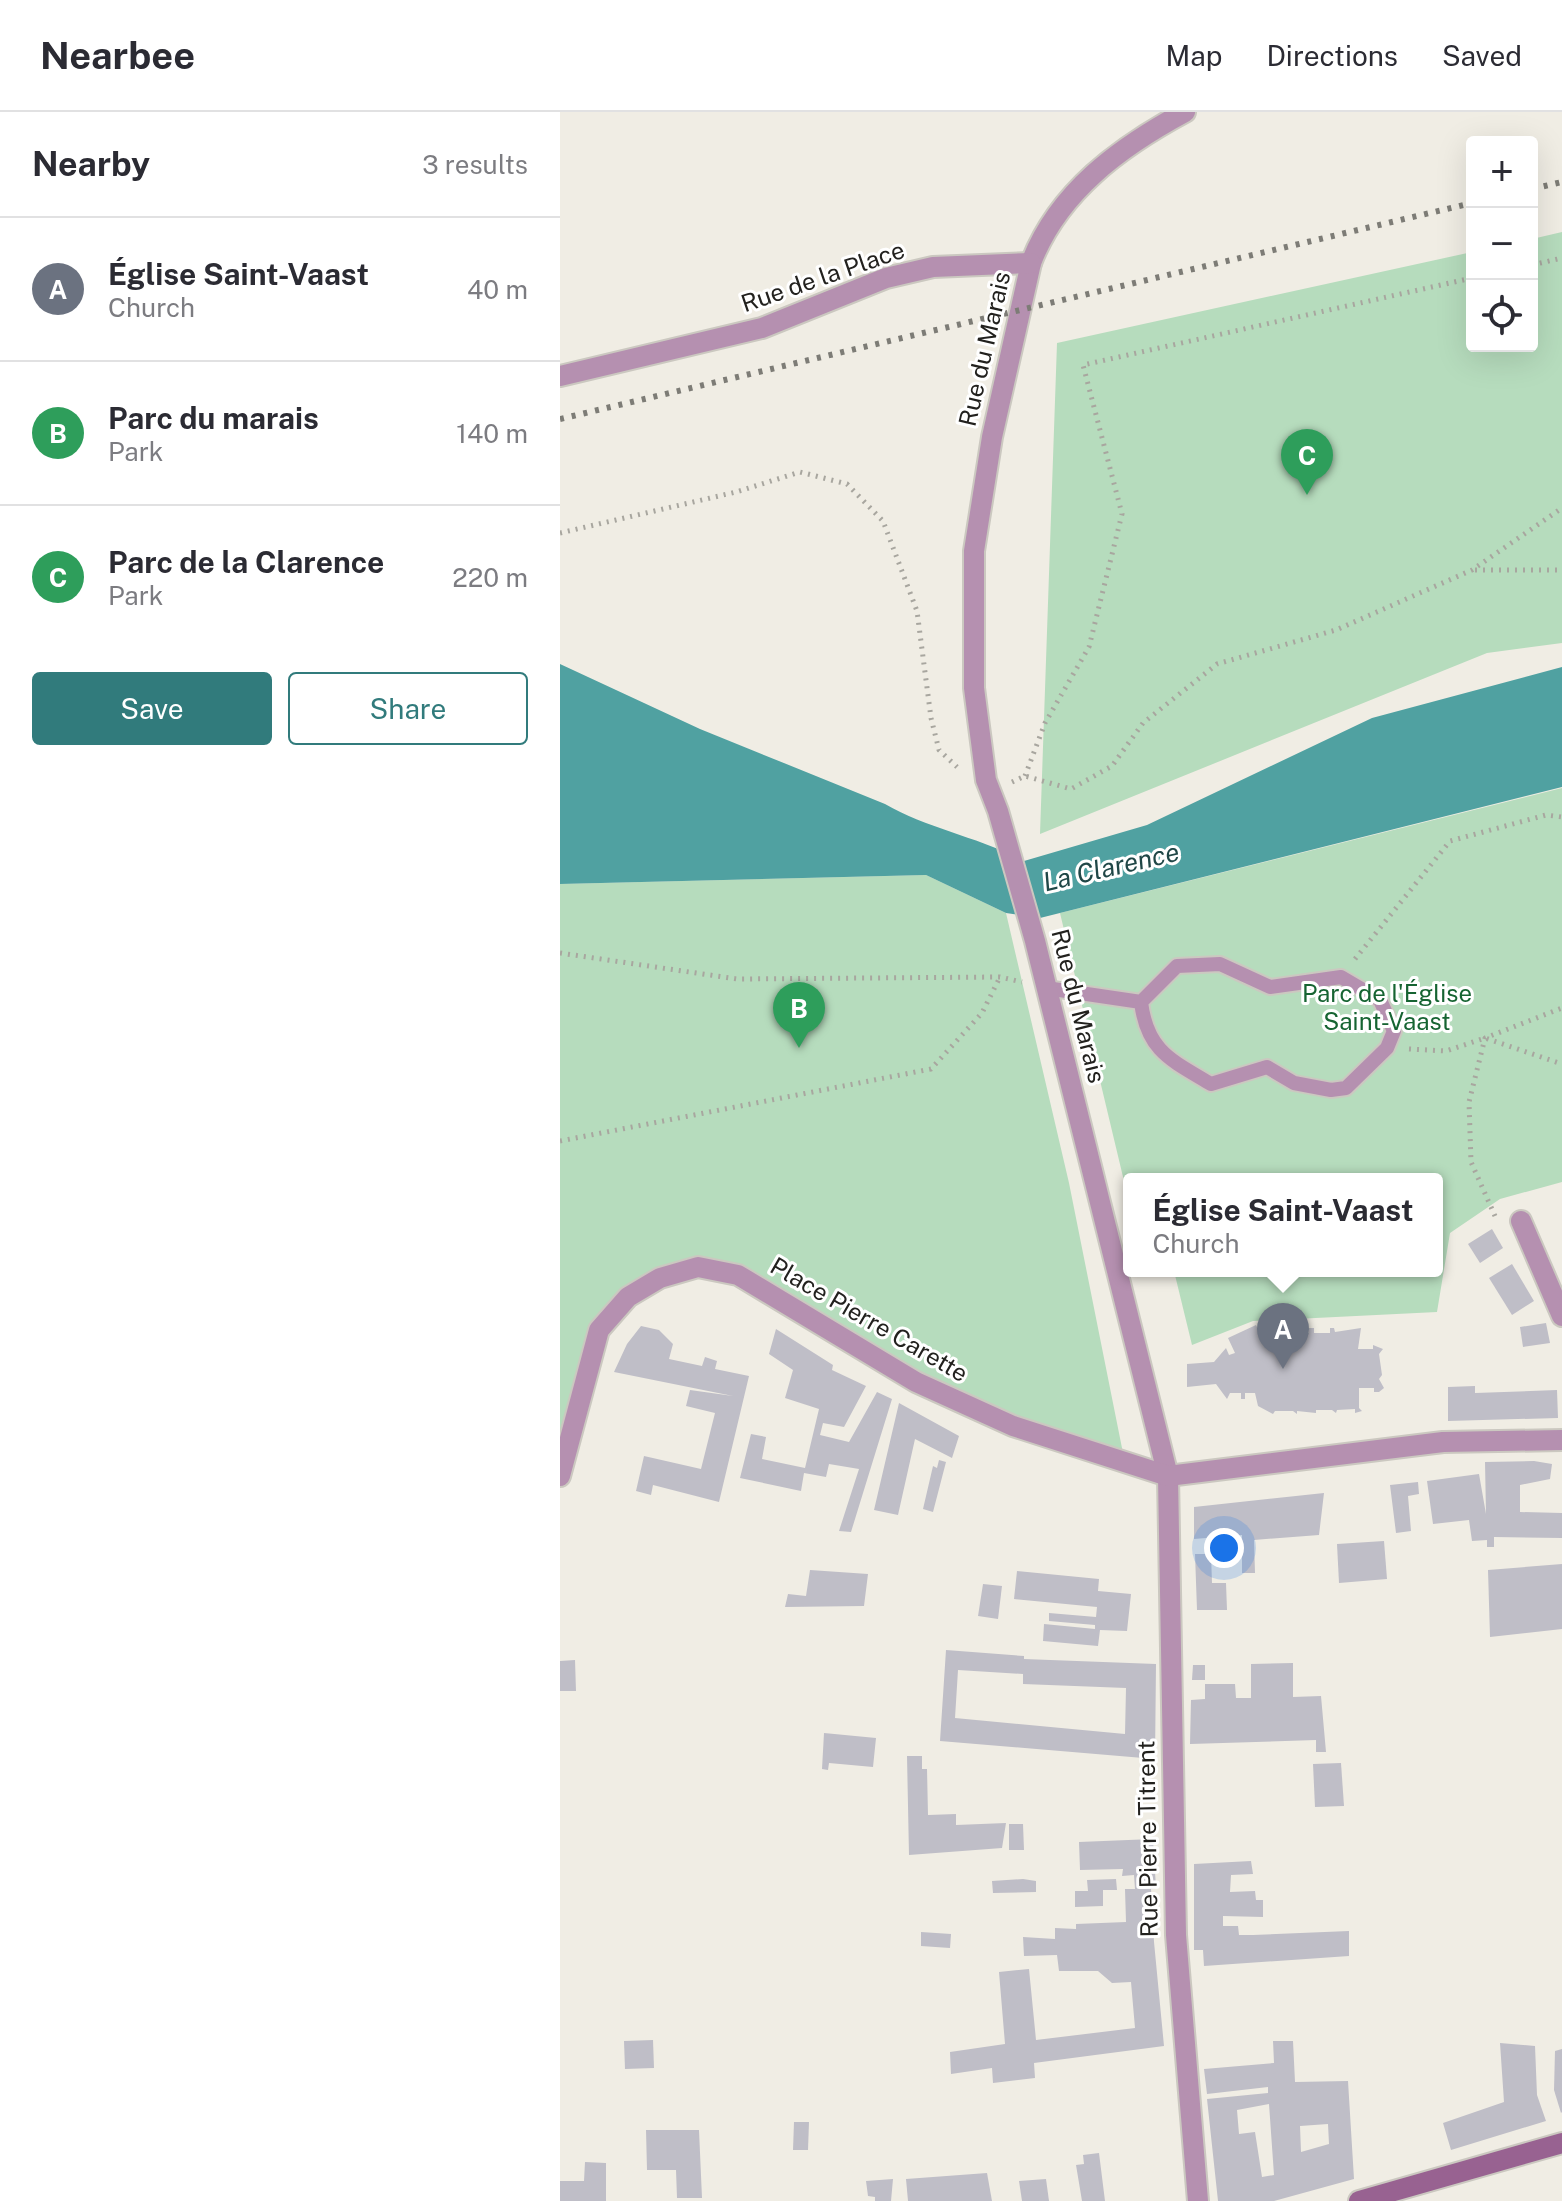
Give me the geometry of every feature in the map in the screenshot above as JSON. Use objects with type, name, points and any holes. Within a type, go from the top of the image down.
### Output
[{"type":"main road","points":[[1359,2201],[1562,2143]]},
{"type":"street","points":[[1031,263],[1058,209],[1077,189],[1120,153],[1185,112]]},
{"type":"street","name":"Rue de la Place","points":[[560,376],[762,328],[886,278],[933,267],[1031,263]]},
{"type":"street","name":"Rue du Marais","points":[[1031,263],[992,437],[974,551],[974,688],[986,780],[998,811],[1035,941],[1168,1476]]},
{"type":"street","points":[[1521,1221],[1562,1316]]},
{"type":"street","name":"Place Pierre Carette","points":[[560,1476],[599,1330],[628,1297],[660,1278],[698,1267],[738,1275],[916,1382],[1013,1426],[1168,1476],[1443,1442],[1562,1440]]},
{"type":"street","name":"Rue Pierre Titrent","points":[[1168,1476],[1176,1935],[1198,2201]]},
{"type":"lane","points":[[1220,964],[1270,987],[1341,977],[1380,1000],[1394,1031],[1387,1048],[1346,1088],[1331,1090],[1294,1083],[1267,1067],[1211,1084],[1169,1059],[1144,1030],[1141,1002],[1177,966],[1220,964]]},
{"type":"lane","points":[[1046,988],[1141,1002]]},
{"type":"path","points":[[1538,264],[1562,258]]},
{"type":"path","points":[[1025,776],[1045,723],[1089,647],[1122,514],[1083,365],[1466,279]]},
{"type":"path","points":[[560,533],[736,492],[800,472],[847,484],[883,521],[917,611],[931,718],[939,750],[959,769],[986,780],[1008,783],[1025,776],[1071,789],[1112,766],[1143,723],[1217,664],[1336,630],[1472,570],[1562,508]]},
{"type":"path","points":[[1472,570],[1562,570]]},
{"type":"path","points":[[1341,977],[1450,841],[1546,815],[1562,817]]},
{"type":"path","points":[[560,953],[737,979],[1000,977],[982,1013],[931,1069],[560,1141]]},
{"type":"path","points":[[1387,1048],[1446,1051],[1562,1008]]},
{"type":"path","points":[[1485,1038],[1562,1064]]},
{"type":"path","points":[[1485,1038],[1469,1102],[1471,1162],[1499,1225],[1521,1221]]},
{"type":"green space","points":[[1562,232],[1562,643],[1487,653],[1040,834],[1057,343],[1466,253],[1466,352],[1538,352],[1538,238]]},
{"type":"green space","name":"Parc de l'Église Saint-Vaast","points":[[1562,788],[1562,1182],[1500,1199],[1450,1233],[1443,1276],[1443,1173],[1123,1173],[1123,1177],[1060,913]]},
{"type":"green space","points":[[926,875],[1006,913],[1069,1183],[1125,1463],[1013,1426],[738,1275],[660,1278],[600,1330],[560,1476],[560,884]]},
{"type":"green space","name":"Parc de l'Église Saint-Vaast","points":[[1175,1277],[1443,1277],[1437,1312],[1253,1321],[1192,1345]]},
{"type":"water","name":"La Clarence","points":[[560,664],[700,729],[1024,861],[1147,825],[1372,718],[1562,667],[1562,787],[1040,918],[1006,913],[926,875],[560,884]]},
{"type":"building","points":[[1492,1229],[1503,1248],[1480,1263],[1468,1244]]},
{"type":"building","points":[[1512,1264],[1534,1301],[1512,1315],[1489,1278]]},
{"type":"building","points":[[1546,1323],[1550,1343],[1523,1347],[1520,1327]]},
{"type":"building","points":[[1256,1325],[1261,1335],[1270,1334],[1270,1329],[1273,1334],[1291,1334],[1290,1329],[1295,1333],[1309,1333],[1309,1328],[1314,1328],[1314,1333],[1330,1333],[1330,1328],[1334,1328],[1335,1332],[1361,1328],[1358,1349],[1373,1349],[1373,1345],[1383,1349],[1379,1354],[1382,1375],[1379,1379],[1384,1388],[1374,1392],[1374,1388],[1359,1388],[1359,1408],[1362,1411],[1355,1413],[1355,1409],[1337,1410],[1336,1413],[1332,1410],[1316,1410],[1316,1413],[1297,1411],[1297,1414],[1293,1411],[1275,1411],[1273,1414],[1258,1406],[1255,1393],[1245,1393],[1245,1399],[1241,1399],[1241,1393],[1230,1393],[1227,1399],[1216,1384],[1187,1387],[1187,1364],[1214,1362],[1226,1348],[1229,1355],[1235,1353],[1228,1338]]},
{"type":"building","points":[[641,1326],[659,1330],[673,1344],[669,1359],[702,1366],[705,1357],[717,1361],[715,1369],[749,1376],[719,1502],[653,1485],[651,1495],[636,1491],[644,1456],[701,1469],[715,1413],[686,1406],[690,1390],[733,1396],[614,1372],[627,1344]]},
{"type":"building","points":[[776,1329],[833,1365],[832,1370],[866,1386],[844,1427],[823,1423],[820,1435],[849,1442],[877,1392],[892,1399],[851,1532],[839,1531],[859,1469],[829,1464],[826,1477],[804,1473],[801,1491],[740,1478],[751,1434],[766,1437],[762,1459],[805,1468],[819,1409],[785,1398],[793,1370],[769,1354]]},
{"type":"building","points":[[1475,1386],[1475,1393],[1557,1390],[1558,1418],[1448,1421],[1448,1387]]},
{"type":"building","points":[[899,1403],[959,1436],[952,1458],[915,1439],[898,1515],[874,1510]]},
{"type":"building","points":[[939,1460],[946,1462],[933,1512],[923,1509],[933,1466],[937,1468]]},
{"type":"building","points":[[1534,1461],[1552,1464],[1550,1479],[1520,1485],[1520,1512],[1562,1513],[1562,1538],[1494,1537],[1494,1547],[1487,1547],[1487,1540],[1472,1541],[1469,1520],[1433,1524],[1427,1481],[1479,1474],[1486,1514],[1485,1462]]},
{"type":"building","points":[[1418,1482],[1419,1494],[1408,1496],[1411,1531],[1396,1533],[1390,1485]]},
{"type":"building","points":[[1324,1493],[1319,1535],[1254,1540],[1255,1573],[1242,1573],[1242,1535],[1194,1539],[1194,1507]]},
{"type":"building","points":[[1384,1541],[1387,1579],[1339,1583],[1337,1544]]},
{"type":"building","points":[[1195,1554],[1211,1554],[1212,1583],[1226,1583],[1227,1610],[1197,1610]]},
{"type":"building","points":[[1562,1564],[1562,1629],[1490,1637],[1488,1570]]},
{"type":"building","points":[[810,1570],[868,1574],[864,1606],[785,1607],[788,1594],[806,1596]]},
{"type":"building","points":[[1017,1571],[1099,1579],[1098,1591],[1131,1594],[1127,1631],[1100,1630],[1098,1646],[1043,1641],[1044,1624],[1095,1629],[1095,1625],[1049,1621],[1049,1613],[1096,1617],[1097,1607],[1014,1599]]},
{"type":"building","points":[[983,1584],[1002,1586],[998,1619],[978,1616]]},
{"type":"building","points":[[946,1650],[1024,1656],[1024,1659],[1156,1664],[1155,1759],[940,1741]],"holes":[[[958,1670],[1023,1674],[1023,1684],[1126,1688],[1125,1734],[955,1718]]]},
{"type":"building","points":[[575,1660],[576,1691],[560,1691],[560,1661]]},
{"type":"building","points":[[1293,1663],[1293,1697],[1321,1696],[1326,1752],[1316,1752],[1316,1740],[1190,1744],[1191,1700],[1205,1699],[1205,1684],[1235,1684],[1236,1698],[1251,1698],[1251,1664]]},
{"type":"building","points":[[1193,1665],[1205,1665],[1205,1680],[1192,1680]]},
{"type":"building","points":[[824,1733],[876,1738],[873,1767],[829,1763],[828,1770],[822,1769]]},
{"type":"building","points":[[907,1756],[922,1756],[922,1769],[927,1769],[928,1815],[956,1814],[956,1825],[1006,1823],[1002,1848],[909,1855]]},
{"type":"building","points":[[1341,1763],[1344,1806],[1315,1807],[1313,1764]]},
{"type":"building","points":[[1009,1824],[1023,1824],[1024,1850],[1009,1850]]},
{"type":"building","points":[[1153,1839],[1156,1888],[1151,1889],[1164,2046],[1034,2063],[1035,2078],[993,2083],[992,2068],[951,2074],[950,2052],[1005,2044],[999,1972],[1029,1969],[1036,2040],[1135,2028],[1131,1982],[1112,1983],[1098,1971],[1059,1971],[1057,1955],[1024,1956],[1023,1937],[1055,1939],[1055,1928],[1076,1929],[1076,1924],[1126,1922],[1125,1889],[1135,1889],[1134,1875],[1122,1876],[1123,1869],[1080,1870],[1079,1842]]},
{"type":"building","points":[[1251,1861],[1253,1874],[1231,1875],[1230,1892],[1255,1891],[1256,1900],[1263,1900],[1263,1917],[1223,1916],[1223,1926],[1238,1926],[1239,1935],[1349,1931],[1349,1956],[1204,1966],[1203,1950],[1194,1950],[1194,1864]]},
{"type":"building","points":[[1116,1879],[1117,1890],[1103,1890],[1103,1906],[1075,1907],[1075,1891],[1088,1891],[1087,1880]]},
{"type":"building","points":[[992,1881],[1036,1881],[1036,1892],[993,1893]]},
{"type":"building","points":[[921,1932],[951,1934],[950,1948],[921,1946]]},
{"type":"building","points":[[653,2040],[654,2068],[625,2069],[624,2041]]},
{"type":"building","points":[[1273,2041],[1293,2041],[1295,2082],[1348,2081],[1354,2179],[1274,2201],[1218,2201],[1207,2099],[1268,2093],[1268,2087],[1207,2094],[1204,2069],[1274,2063]],"holes":[[[1269,2104],[1274,2175],[1262,2177],[1255,2132],[1239,2134],[1237,2110]],[[1328,2124],[1329,2144],[1301,2152],[1300,2126]]]},
{"type":"building","points":[[1500,2043],[1535,2046],[1537,2095],[1546,2121],[1451,2150],[1443,2123],[1504,2102]]},
{"type":"building","points":[[1562,2049],[1561,2113],[1554,2090],[1555,2051]]},
{"type":"building","points":[[794,2122],[809,2122],[808,2150],[793,2150]]},
{"type":"building","points":[[646,2130],[699,2130],[702,2198],[677,2198],[676,2170],[647,2170]]},
{"type":"building","points":[[1099,2153],[1105,2201],[1082,2201],[1076,2165],[1084,2164],[1083,2155]]},
{"type":"building","points":[[585,2162],[606,2163],[606,2201],[560,2201],[560,2181],[584,2181]]},
{"type":"building","points":[[987,2173],[992,2201],[908,2201],[906,2179]]},
{"type":"building","points":[[893,2179],[891,2201],[875,2201],[875,2197],[868,2196],[866,2181]]},
{"type":"building","points":[[1046,2179],[1049,2201],[1022,2201],[1019,2181]]},
{"type":"railway","points":[[1538,188],[1562,182]]},
{"type":"railway","points":[[560,419],[1466,204]]},
{"type":"place","name":"Parc de la Clarence","points":[[1307,495]]},
{"type":"place","name":"Parc du marais","points":[[799,1048]]},
{"type":"place","name":"Église Saint-Vaast","points":[[1283,1369]]}]
